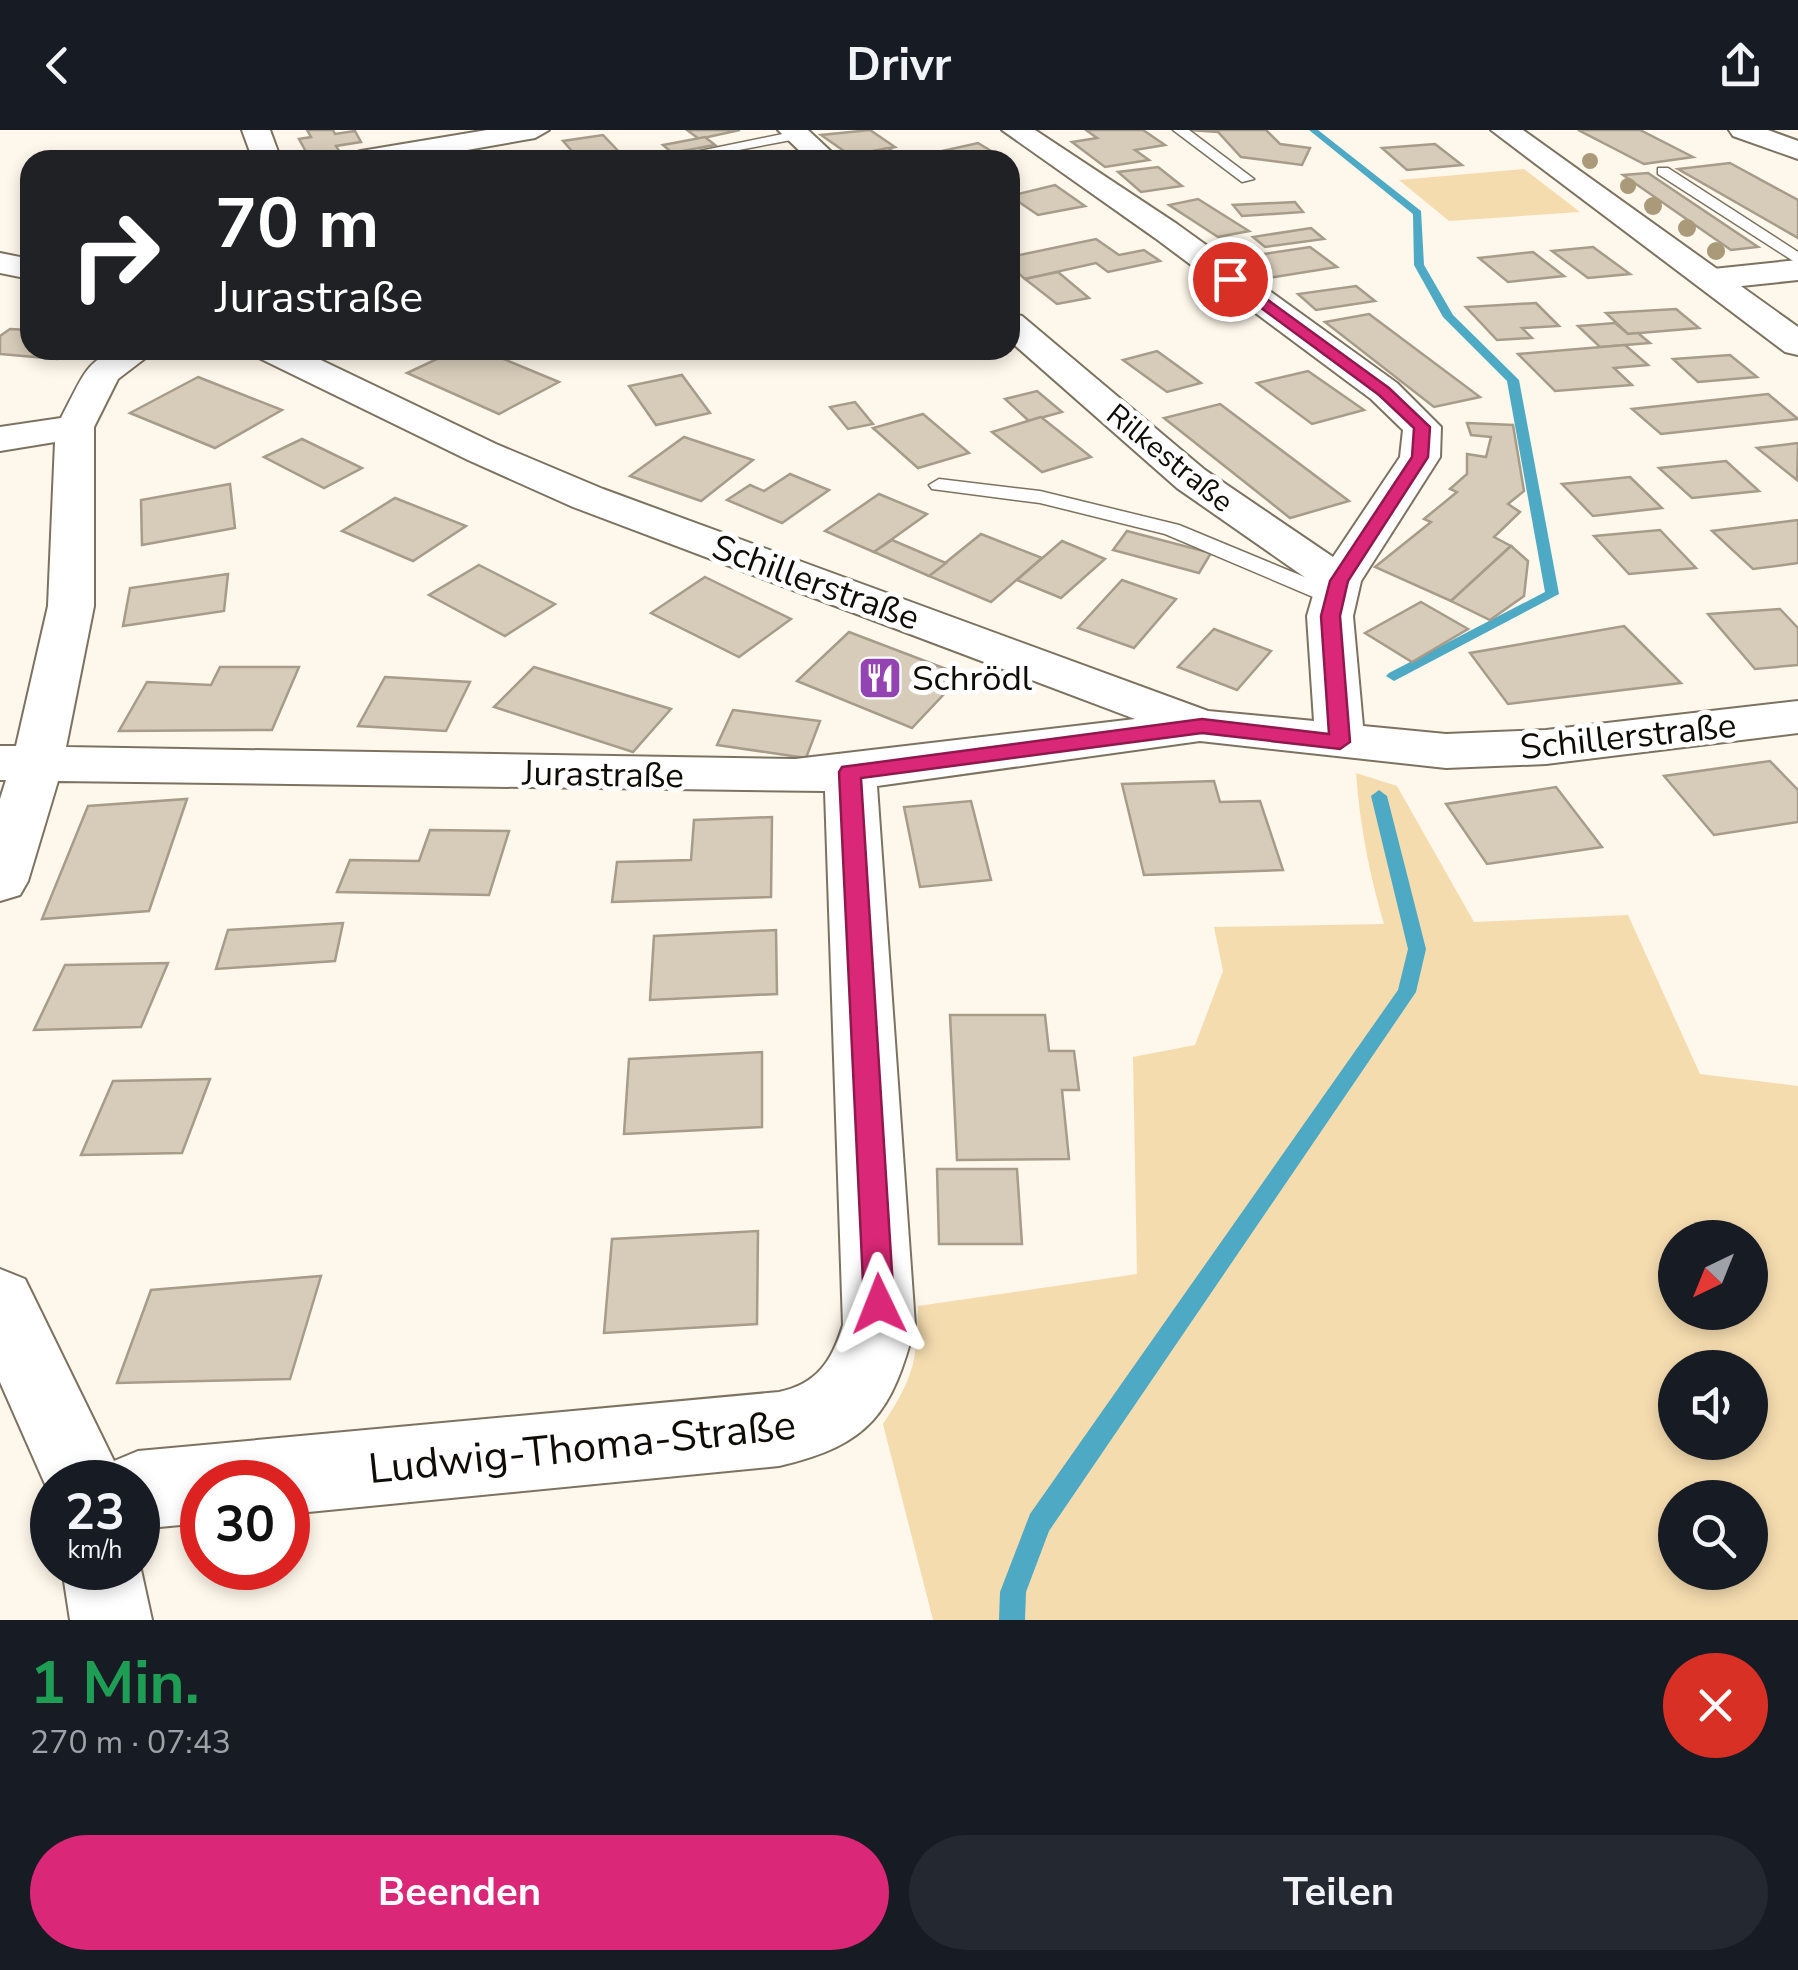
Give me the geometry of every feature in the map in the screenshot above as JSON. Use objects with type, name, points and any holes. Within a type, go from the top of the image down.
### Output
[{"type":"street","points":[[419,150],[535,130]]},
{"type":"street","points":[[1016,130],[1166,231],[1384,391],[1422,427],[1420,457],[1336,589],[1330,616],[1340,742]]},
{"type":"street","points":[[1505,130],[1798,344]]},
{"type":"street","points":[[1743,130],[1798,152]]},
{"type":"street","points":[[794,132],[815,150]]},
{"type":"street","points":[[1712,279],[1798,270]]},
{"type":"street","name":"Rilkestraße","points":[[1020,332],[1191,478],[1336,589]]},
{"type":"street","points":[[0,881],[19,762],[71,606],[75,427],[103,373],[123,360]]},
{"type":"street","name":"Schillerstraße","points":[[293,360],[482,452],[588,498],[1202,726],[1446,751],[1546,747],[1798,717]]},
{"type":"street","points":[[0,439],[75,427]]},
{"type":"street","name":"Jurastraße","points":[[19,762],[723,777],[850,772],[1202,726]]},
{"type":"street","name":"Ludwig-Thoma-Straße","points":[[310,1473],[780,1429],[814,1423],[836,1411],[872,1353],[879,1325],[850,772]]},
{"type":"street","points":[[0,1302],[74,1460]]},
{"type":"street","points":[[106,1590],[111,1620]]},
{"type":"lane","points":[[1180,130],[1247,179]]},
{"type":"lane","points":[[710,150],[794,132]]},
{"type":"lane","points":[[1663,171],[1798,258]]},
{"type":"lane","points":[[939,485],[1040,496],[1172,529],[1336,589]]},
{"type":"shaded area","points":[[1524,169],[1580,212],[1449,221],[1399,180]]},
{"type":"shaded area","points":[[1356,773],[1397,786],[1474,922],[1628,915],[1700,1074],[1798,1086],[1798,1620],[933,1620],[883,1424],[912,1368],[918,1306],[1137,1274],[1133,1057],[1195,1045],[1223,971],[1214,927],[1384,924],[1366,849]]},
{"type":"building","points":[[307,130],[333,130],[335,134],[355,131],[361,142],[336,146],[338,150],[305,150],[299,139],[311,137]]},
{"type":"building","points":[[687,130],[740,130],[699,139]]},
{"type":"building","points":[[870,130],[895,147],[842,150],[821,135]]},
{"type":"building","points":[[1086,130],[1143,130],[1165,145],[1135,150],[1149,160],[1105,167],[1072,142],[1097,138]]},
{"type":"building","points":[[1189,130],[1266,130],[1280,144],[1310,148],[1302,165],[1241,157],[1218,132]]},
{"type":"building","points":[[1578,130],[1640,130],[1693,157],[1644,164]]},
{"type":"building","points":[[603,135],[617,150],[571,150],[563,141]]},
{"type":"building","points":[[705,137],[715,145],[669,150],[663,145]]},
{"type":"building","points":[[978,143],[990,150],[946,150]]},
{"type":"building","points":[[1435,144],[1462,165],[1407,170],[1382,148]]},
{"type":"building","points":[[1730,163],[1798,200],[1798,238],[1678,169]]},
{"type":"building","points":[[1158,167],[1182,186],[1141,192],[1118,172]]},
{"type":"building","points":[[1648,173],[1758,247],[1731,250],[1623,175]]},
{"type":"building","points":[[1055,185],[1085,206],[1038,215],[1020,203],[1020,194]]},
{"type":"building","points":[[1198,199],[1249,231],[1218,237],[1169,205]]},
{"type":"building","points":[[1295,202],[1303,212],[1242,216],[1233,205]]},
{"type":"building","points":[[1311,228],[1324,239],[1265,247],[1253,237]]},
{"type":"building","points":[[1096,239],[1119,255],[1144,250],[1160,261],[1108,272],[1096,263],[1025,279],[1020,275],[1020,255]]},
{"type":"building","points":[[1310,247],[1337,267],[1262,279],[1237,258]]},
{"type":"building","points":[[1593,247],[1630,274],[1588,278],[1552,251]]},
{"type":"building","points":[[1533,252],[1564,276],[1508,282],[1479,258]]},
{"type":"building","points":[[1058,272],[1089,298],[1057,304],[1025,279]]},
{"type":"building","points":[[1356,286],[1375,301],[1316,310],[1298,294]]},
{"type":"building","points":[[1536,303],[1559,326],[1522,328],[1532,338],[1497,340],[1466,307]]},
{"type":"building","points":[[1676,309],[1699,328],[1628,334],[1606,313]]},
{"type":"building","points":[[1369,314],[1480,397],[1434,407],[1325,322]]},
{"type":"building","points":[[1615,323],[1628,334],[1638,333],[1650,343],[1600,347],[1578,326]]},
{"type":"building","points":[[10,329],[20,330],[20,356],[0,354],[0,336]]},
{"type":"building","points":[[1625,345],[1648,365],[1614,368],[1632,385],[1555,391],[1518,354]]},
{"type":"building","points":[[1157,351],[1201,383],[1167,392],[1123,360]]},
{"type":"building","points":[[1730,355],[1757,377],[1698,382],[1673,359]]},
{"type":"building","points":[[435,360],[506,360],[559,382],[499,414],[407,373]]},
{"type":"building","points":[[1308,371],[1364,410],[1312,424],[1257,383]]},
{"type":"building","points":[[682,375],[710,413],[656,425],[629,386]]},
{"type":"building","points":[[198,377],[282,410],[215,448],[130,413]]},
{"type":"building","points":[[1037,391],[1062,412],[1029,421],[1005,399]]},
{"type":"building","points":[[1768,394],[1798,419],[1661,434],[1632,409]]},
{"type":"building","points":[[855,402],[873,424],[848,429],[830,407]]},
{"type":"building","points":[[1220,404],[1349,501],[1290,518],[1164,418]]},
{"type":"building","points":[[923,414],[969,453],[918,468],[873,428]]},
{"type":"building","points":[[1041,417],[1091,457],[1042,472],[992,432]]},
{"type":"building","points":[[1467,423],[1513,425],[1524,491],[1508,504],[1520,512],[1494,537],[1511,546],[1451,601],[1375,567],[1431,522],[1424,519],[1457,492],[1450,489],[1467,474],[1467,454],[1486,457],[1491,437],[1471,435]]},
{"type":"building","points":[[684,437],[753,460],[701,501],[630,476]]},
{"type":"building","points":[[302,439],[362,468],[324,488],[264,457]]},
{"type":"building","points":[[1798,443],[1797,480],[1757,448]]},
{"type":"building","points":[[1726,461],[1759,491],[1692,498],[1659,468]]},
{"type":"building","points":[[790,474],[829,490],[782,523],[727,500],[750,485],[764,491]]},
{"type":"building","points":[[1630,477],[1662,508],[1593,516],[1562,484]]},
{"type":"building","points":[[230,484],[235,528],[142,545],[141,500]]},
{"type":"building","points":[[879,494],[927,514],[874,552],[825,531]]},
{"type":"building","points":[[395,498],[466,526],[413,561],[342,531]]},
{"type":"building","points":[[1798,520],[1798,563],[1753,569],[1712,531]]},
{"type":"building","points":[[1660,530],[1696,568],[1629,574],[1594,536]]},
{"type":"building","points":[[1127,531],[1211,553],[1199,573],[1113,550]]},
{"type":"building","points":[[981,534],[1042,558],[991,602],[929,576]]},
{"type":"building","points":[[892,540],[946,563],[929,576],[874,552]]},
{"type":"building","points":[[1062,541],[1105,559],[1061,598],[1017,580]]},
{"type":"building","points":[[1511,546],[1528,561],[1524,596],[1490,620],[1451,601]]},
{"type":"building","points":[[479,565],[555,604],[505,636],[429,595]]},
{"type":"building","points":[[228,574],[224,611],[123,626],[130,588]]},
{"type":"building","points":[[705,577],[791,619],[739,657],[651,613]]},
{"type":"building","points":[[1122,580],[1176,599],[1134,648],[1078,628]]},
{"type":"building","points":[[1421,602],[1468,629],[1412,662],[1365,633]]},
{"type":"building","points":[[1780,609],[1798,628],[1798,665],[1755,669],[1708,614]]},
{"type":"building","points":[[1624,626],[1681,683],[1508,704],[1470,653]]},
{"type":"building","points":[[1214,629],[1271,651],[1237,690],[1178,667]]},
{"type":"building","name":"Schrödl","points":[[849,632],[962,675],[912,728],[797,681]]},
{"type":"building","points":[[220,667],[299,667],[272,730],[119,731],[147,682],[211,685]]},
{"type":"building","points":[[534,667],[671,709],[633,752],[494,707]]},
{"type":"building","points":[[385,677],[470,682],[446,731],[358,726]]},
{"type":"building","points":[[733,710],[820,721],[806,758],[717,745]]},
{"type":"building","points":[[1770,761],[1798,790],[1798,822],[1714,835],[1664,776]]},
{"type":"building","points":[[1214,781],[1220,802],[1260,801],[1283,870],[1144,875],[1122,784]]},
{"type":"building","points":[[1556,787],[1602,847],[1487,864],[1446,804]]},
{"type":"building","points":[[187,799],[149,911],[42,919],[88,806]]},
{"type":"building","points":[[971,801],[991,880],[920,887],[904,807]]},
{"type":"building","points":[[772,817],[771,897],[612,902],[617,862],[691,860],[694,820]]},
{"type":"building","points":[[430,830],[509,831],[489,895],[337,892],[350,860],[419,861]]},
{"type":"building","points":[[343,923],[335,961],[216,969],[228,930]]},
{"type":"building","points":[[776,930],[777,994],[650,1000],[654,936]]},
{"type":"building","points":[[168,963],[141,1027],[34,1030],[65,965]]},
{"type":"building","points":[[950,1015],[1045,1015],[1049,1051],[1074,1051],[1079,1090],[1062,1090],[1069,1159],[957,1160]]},
{"type":"building","points":[[762,1052],[762,1127],[624,1134],[629,1059]]},
{"type":"building","points":[[210,1079],[182,1153],[81,1155],[113,1081]]},
{"type":"building","points":[[937,1169],[1017,1169],[1022,1244],[939,1244]]},
{"type":"building","points":[[758,1231],[757,1324],[604,1333],[612,1239]]},
{"type":"building","points":[[321,1276],[290,1379],[117,1383],[151,1290]]},
{"type":"waterway","points":[[1313,130],[1418,213],[1419,265],[1448,317],[1513,380],[1552,594],[1394,676]]},
{"type":"waterway","points":[[1012,1620],[1013,1592],[1039,1523],[1407,992],[1417,949],[1379,796]]},
{"type":"place","name":"Schrödl","points":[[880,678]]},
{"type":"route","points":[[879,1304],[850,772],[1202,726],[1340,742],[1330,616],[1333,597],[1386,505],[1420,457],[1422,427],[1384,391],[1230,279]]}]
